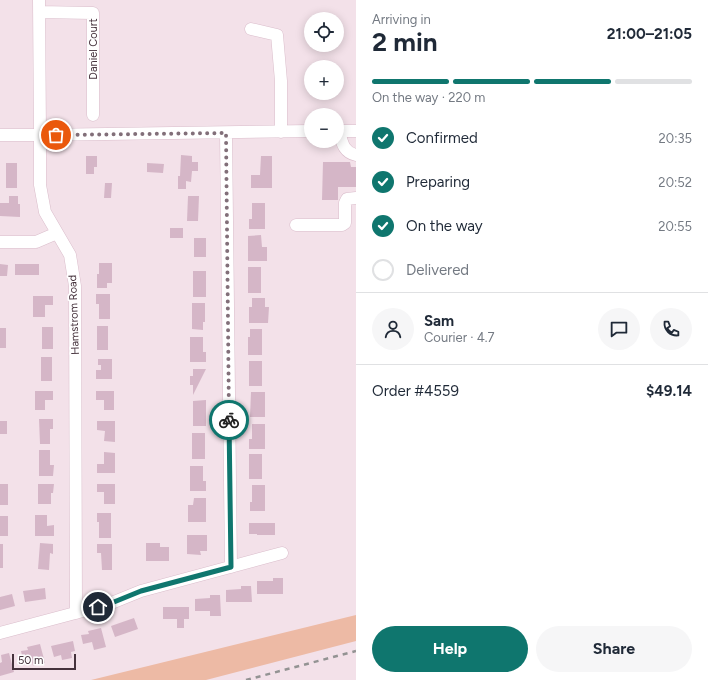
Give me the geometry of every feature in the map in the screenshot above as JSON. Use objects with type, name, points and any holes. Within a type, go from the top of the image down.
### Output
[{"type":"street","name":"Hamstrom Road","points":[[39,0],[40,185],[45,212],[70,255],[75,286],[76,613]]},
{"type":"street","name":"Daniel Court","points":[[39,12],[93,13],[93,115]]},
{"type":"street","points":[[251,29],[277,35],[281,81],[281,132]]},
{"type":"street","points":[[0,135],[304,131]]},
{"type":"street","points":[[344,131],[356,131]]},
{"type":"street","points":[[226,133],[231,567]]},
{"type":"street","points":[[344,148],[348,152],[356,155]]},
{"type":"street","points":[[296,225],[342,225],[345,222],[345,203],[347,199],[356,198]]},
{"type":"street","points":[[0,242],[36,242],[57,233]]},
{"type":"street","points":[[0,633],[109,604],[141,591],[282,553]]},
{"type":"shaded area","points":[[356,615],[356,641],[206,680],[91,680]]},
{"type":"building","points":[[181,155],[192,156],[192,162],[198,162],[198,171],[192,171],[191,182],[186,181],[186,189],[178,189]]},
{"type":"building","points":[[86,156],[97,156],[97,167],[94,167],[94,174],[86,174]]},
{"type":"building","points":[[261,156],[272,156],[272,188],[251,188],[251,175],[260,175]]},
{"type":"building","points":[[323,162],[350,162],[351,167],[356,167],[356,187],[338,187],[338,200],[322,200]]},
{"type":"building","points":[[6,163],[17,163],[17,188],[6,188]]},
{"type":"building","points":[[147,163],[164,164],[163,173],[147,172]]},
{"type":"building","points":[[105,183],[112,183],[111,198],[104,198]]},
{"type":"building","points":[[9,196],[18,196],[18,204],[20,204],[20,217],[0,216],[0,203],[9,203]]},
{"type":"building","points":[[188,196],[199,196],[198,221],[187,221]]},
{"type":"building","points":[[252,203],[265,203],[265,229],[249,229],[249,219],[252,219]]},
{"type":"building","points":[[170,228],[183,228],[183,238],[170,238]]},
{"type":"building","points":[[261,235],[262,247],[267,247],[267,261],[248,261],[248,236]]},
{"type":"building","points":[[194,238],[206,238],[206,257],[194,257]]},
{"type":"building","points":[[99,263],[112,263],[112,283],[107,283],[107,288],[97,288]]},
{"type":"building","points":[[0,264],[8,265],[7,276],[0,276]]},
{"type":"building","points":[[15,264],[39,264],[39,275],[15,275]]},
{"type":"building","points":[[248,267],[261,267],[261,293],[248,293]]},
{"type":"building","points":[[193,271],[206,271],[206,297],[193,297]]},
{"type":"building","points":[[96,294],[110,294],[110,319],[99,319],[99,304],[96,304]]},
{"type":"building","points":[[33,296],[53,296],[53,305],[45,305],[45,317],[33,317]]},
{"type":"building","points":[[252,298],[265,298],[265,307],[269,307],[268,323],[249,323],[249,307],[252,307]]},
{"type":"building","points":[[192,303],[205,303],[205,322],[203,322],[203,330],[192,329]]},
{"type":"building","points":[[97,326],[108,326],[108,350],[97,350]]},
{"type":"building","points":[[42,327],[53,327],[53,349],[42,349]]},
{"type":"building","points":[[0,328],[6,328],[6,348],[0,348]]},
{"type":"building","points":[[250,329],[262,329],[262,355],[248,355],[248,337],[250,337]]},
{"type":"building","points":[[190,337],[203,337],[203,352],[206,352],[206,362],[190,362]]},
{"type":"building","points":[[41,357],[52,357],[52,381],[41,381]]},
{"type":"building","points":[[98,359],[112,359],[112,379],[96,379],[96,370],[101,370],[101,365],[98,365]]},
{"type":"building","points":[[249,361],[262,361],[262,386],[249,386]]},
{"type":"building","points":[[193,369],[206,369],[193,395],[193,385],[190,385],[190,376],[193,376]]},
{"type":"building","points":[[35,391],[53,391],[53,400],[45,400],[45,410],[35,410]]},
{"type":"building","points":[[96,391],[114,391],[114,410],[104,410],[104,400],[96,400]]},
{"type":"building","points":[[251,392],[265,392],[265,417],[250,417]]},
{"type":"building","points":[[206,400],[206,426],[193,426],[193,401]]},
{"type":"building","points":[[39,419],[53,419],[53,429],[50,429],[50,444],[40,444]]},
{"type":"building","points":[[0,421],[7,421],[7,434],[0,434]]},
{"type":"building","points":[[97,421],[115,421],[115,442],[104,441],[105,431],[97,430]]},
{"type":"building","points":[[252,424],[265,424],[265,449],[249,449],[249,439],[252,439]]},
{"type":"building","points":[[192,433],[205,433],[205,459],[192,459]]},
{"type":"building","points":[[39,450],[50,450],[50,465],[54,465],[53,476],[39,476]]},
{"type":"building","points":[[104,452],[115,453],[115,473],[97,473],[97,464],[104,464]]},
{"type":"building","points":[[249,454],[262,454],[262,479],[249,479]]},
{"type":"building","points":[[190,466],[203,466],[203,481],[206,481],[206,491],[190,491]]},
{"type":"building","points":[[0,484],[8,484],[8,505],[0,505]]},
{"type":"building","points":[[38,484],[54,484],[53,493],[51,493],[51,504],[38,504]]},
{"type":"building","points":[[97,484],[115,484],[115,504],[104,504],[104,492],[97,492]]},
{"type":"building","points":[[252,485],[265,485],[265,511],[250,511],[250,502],[252,502]]},
{"type":"building","points":[[194,498],[206,498],[206,522],[188,522],[188,505],[193,505]]},
{"type":"building","points":[[97,513],[111,513],[111,538],[99,538],[99,522],[97,522]]},
{"type":"building","points":[[35,515],[47,515],[47,526],[54,525],[54,536],[35,536]]},
{"type":"building","points":[[0,516],[8,516],[8,536],[0,536]]},
{"type":"building","points":[[249,523],[275,523],[275,535],[249,534]]},
{"type":"building","points":[[187,535],[207,535],[207,551],[200,551],[201,555],[187,554]]},
{"type":"building","points":[[40,543],[53,544],[53,554],[50,553],[49,570],[38,569]]},
{"type":"building","points":[[146,543],[160,543],[160,547],[169,547],[169,561],[146,561]]},
{"type":"building","points":[[0,544],[3,544],[3,568],[0,568]]},
{"type":"building","points":[[97,544],[112,544],[112,570],[102,570],[101,553],[97,553]]},
{"type":"building","points":[[273,578],[283,578],[283,594],[257,594],[257,581],[273,581]]},
{"type":"building","points":[[241,586],[251,586],[252,602],[226,602],[226,590],[241,589]]},
{"type":"building","points":[[45,588],[46,599],[25,602],[23,591]]},
{"type":"building","points":[[12,594],[15,606],[0,610],[0,597]]},
{"type":"building","points":[[210,595],[220,595],[221,616],[210,616],[210,611],[195,611],[195,599],[210,598]]},
{"type":"building","points":[[163,607],[189,607],[189,619],[184,619],[184,628],[177,628],[177,619],[163,619]]},
{"type":"building","points":[[134,618],[138,629],[115,637],[111,626]]},
{"type":"building","points":[[101,628],[106,647],[94,650],[92,642],[83,644],[81,635],[89,634],[88,631]]},
{"type":"building","points":[[73,641],[75,651],[71,652],[72,658],[62,660],[61,655],[54,657],[51,646]]},
{"type":"building","points":[[40,644],[45,663],[33,666],[31,658],[23,660],[21,651],[28,650],[27,647]]},
{"type":"building","points":[[9,653],[14,672],[0,676],[0,663],[2,662],[1,655]]},
{"type":"railway","points":[[246,680],[356,651]]},
{"type":"way so far","points":[[56,135],[226,133],[229,420]]},
{"type":"route","points":[[98,607],[141,591],[231,567],[229,420]]}]
